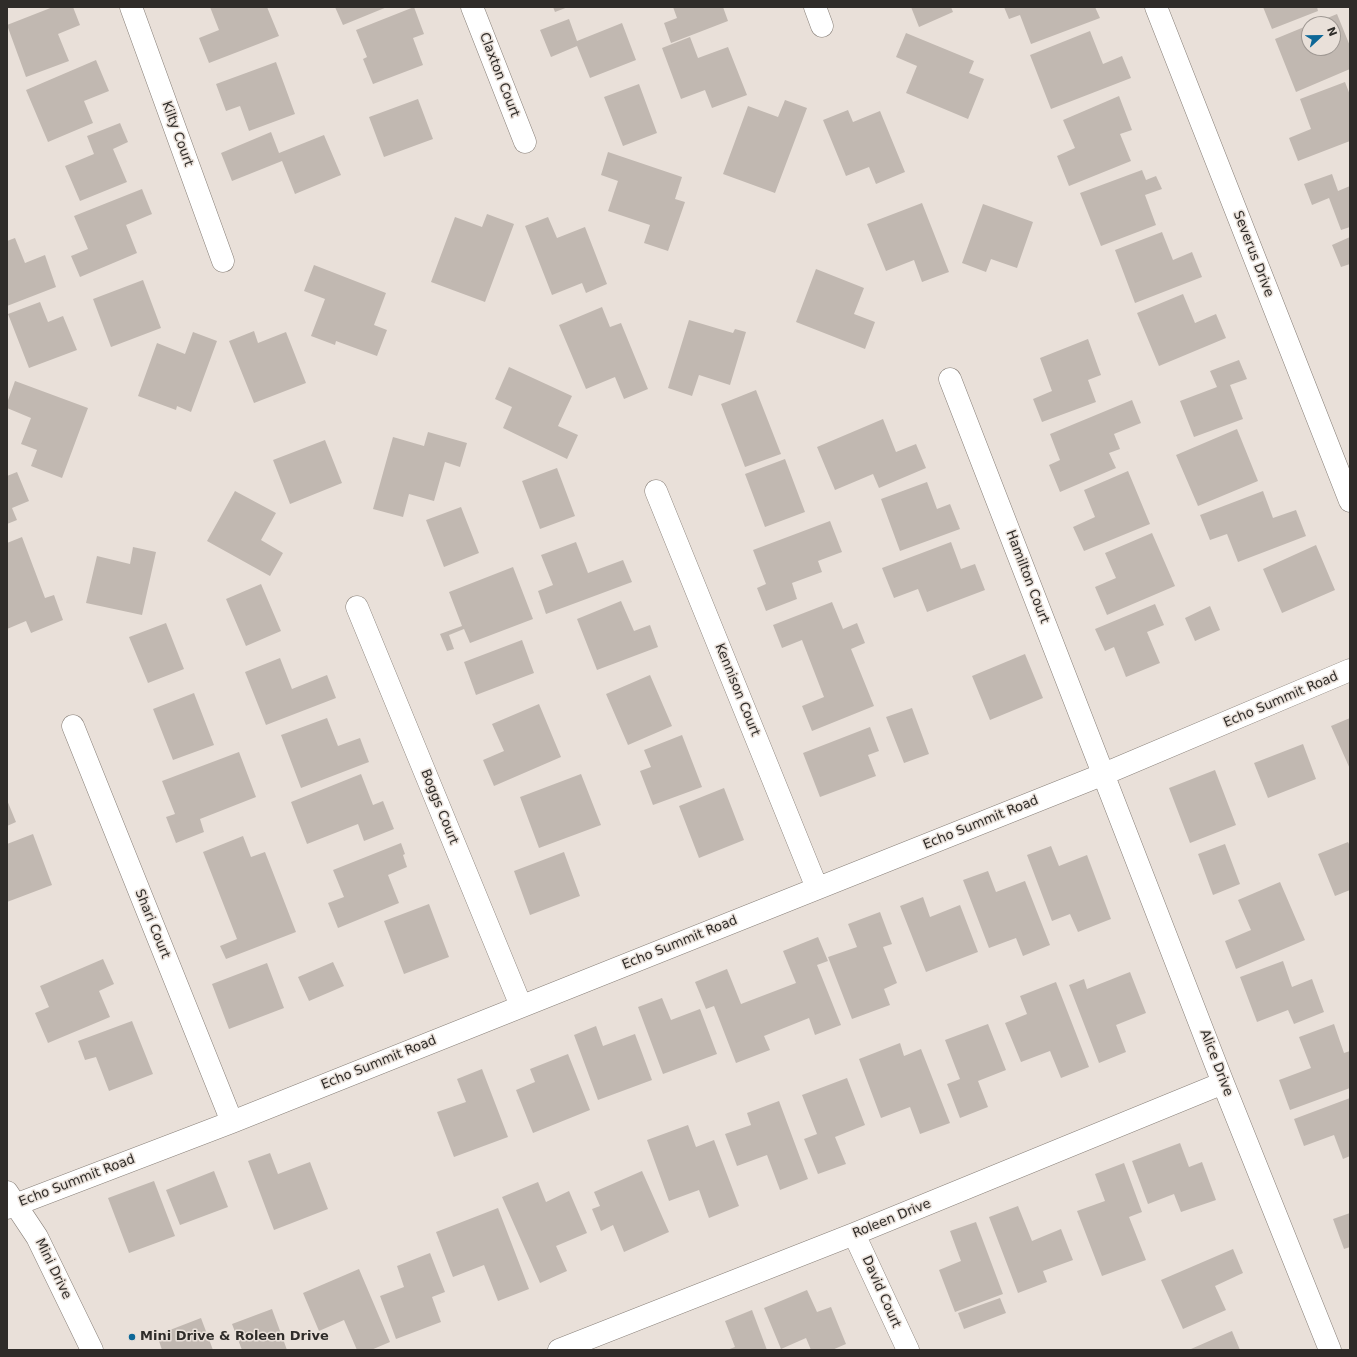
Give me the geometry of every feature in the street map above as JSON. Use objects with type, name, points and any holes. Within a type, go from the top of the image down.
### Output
[{"type":"street","name":"Kilty Court","points":[[131,7],[223,261]]},
{"type":"street","name":"Claxton Court","points":[[472,7],[525,142]]},
{"type":"street","name":"Severus Drive","points":[[1156,7],[1350,501]]},
{"type":"street","name":"Hamilton Court","points":[[950,379],[1104,774]]},
{"type":"street","name":"Kennison Court","points":[[656,491],[817,888]]},
{"type":"street","name":"Boggs Court","points":[[357,607],[521,1006]]},
{"type":"street","name":"Echo Summit Road","points":[[10,1202],[232,1122],[1104,774],[1350,670]]},
{"type":"street","name":"Shari Court","points":[[73,726],[232,1122]]},
{"type":"street","name":"Alice Drive","points":[[1104,774],[1223,1083],[1330,1350]]},
{"type":"street","name":"Roleen Drive","points":[[559,1350],[854,1234],[1223,1083]]},
{"type":"street","name":"Mini Drive","points":[[10,1202],[37,1237],[92,1350]]},
{"type":"street","name":"David Court","points":[[854,1234],[908,1350]]},
{"type":"building","points":[[53,7],[73,7],[80,25],[58,34],[69,61],[26,77],[7,25]]},
{"type":"building","points":[[210,7],[267,7],[279,36],[209,63],[199,38],[219,30]]},
{"type":"building","points":[[335,7],[387,7],[343,25]]},
{"type":"building","points":[[414,7],[424,34],[413,38],[423,65],[373,84],[363,59],[367,57],[356,30]]},
{"type":"building","points":[[553,7],[568,7],[555,12]]},
{"type":"building","points":[[673,7],[723,7],[728,21],[671,43],[664,23],[677,18]]},
{"type":"building","points":[[911,7],[951,7],[953,12],[919,27]]},
{"type":"building","points":[[1004,7],[1095,7],[1100,18],[1031,44],[1020,15],[1009,19]]},
{"type":"building","points":[[1263,7],[1317,7],[1318,11],[1301,16],[1301,18],[1272,29]]},
{"type":"building","points":[[569,19],[577,41],[622,23],[636,60],[590,78],[577,46],[551,57],[540,30]]},
{"type":"building","points":[[1341,24],[1350,46],[1350,69],[1296,92],[1275,39],[1301,28],[1301,56],[1341,56]]},
{"type":"building","points":[[1090,31],[1103,64],[1122,56],[1131,78],[1051,109],[1030,55]]},
{"type":"building","points":[[906,33],[974,61],[969,73],[984,79],[968,119],[906,93],[917,66],[896,57]]},
{"type":"building","points":[[690,37],[698,58],[728,47],[747,95],[712,108],[705,90],[681,99],[662,48]]},
{"type":"building","points":[[96,60],[109,91],[84,101],[93,123],[48,142],[26,90]]},
{"type":"building","points":[[276,62],[295,114],[249,131],[240,106],[226,111],[216,84]]},
{"type":"building","points":[[1345,82],[1350,95],[1350,141],[1298,161],[1289,138],[1311,129],[1300,99]]},
{"type":"building","points":[[639,84],[657,133],[623,146],[604,97]]},
{"type":"building","points":[[1119,96],[1132,130],[1120,134],[1131,161],[1069,186],[1057,156],[1075,148],[1063,120]]},
{"type":"building","points":[[418,99],[433,139],[384,157],[369,117]]},
{"type":"building","points":[[785,100],[807,108],[775,193],[723,174],[748,106],[778,117]]},
{"type":"building","points":[[848,110],[853,122],[880,111],[905,172],[876,184],[869,167],[846,176],[823,120]]},
{"type":"building","points":[[120,123],[128,142],[113,149],[127,182],[80,201],[65,166],[94,154],[87,136]]},
{"type":"building","points":[[271,132],[279,153],[324,135],[341,175],[295,194],[282,161],[232,181],[221,153]]},
{"type":"building","points":[[608,152],[682,177],[675,199],[685,202],[668,251],[644,243],[650,225],[608,211],[618,181],[601,175]]},
{"type":"building","points":[[1142,170],[1146,180],[1156,176],[1162,189],[1145,195],[1156,225],[1101,246],[1080,193]]},
{"type":"building","points":[[1332,174],[1338,191],[1350,186],[1350,227],[1341,230],[1329,198],[1312,205],[1304,184]]},
{"type":"building","points":[[142,189],[152,214],[126,225],[137,253],[80,277],[71,256],[88,249],[74,216]]},
{"type":"building","points":[[922,203],[949,272],[922,282],[914,260],[886,271],[867,224]]},
{"type":"building","points":[[983,204],[1033,222],[1017,268],[991,259],[986,272],[962,263]]},
{"type":"building","points":[[487,214],[514,224],[485,302],[431,282],[455,217],[482,227]]},
{"type":"building","points":[[548,217],[557,238],[585,227],[607,284],[586,293],[582,283],[552,295],[525,226]]},
{"type":"building","points":[[1162,232],[1173,260],[1192,252],[1202,277],[1135,303],[1115,250]]},
{"type":"building","points":[[1350,237],[1350,264],[1341,267],[1332,245]]},
{"type":"building","points":[[15,238],[25,263],[45,255],[56,287],[7,306],[7,241]]},
{"type":"building","points":[[314,265],[386,293],[374,325],[387,330],[377,356],[336,341],[335,345],[311,336],[325,299],[304,291]]},
{"type":"building","points":[[816,269],[864,288],[854,314],[875,322],[865,349],[796,322]]},
{"type":"building","points":[[143,280],[161,328],[111,347],[93,299]]},
{"type":"building","points":[[1183,294],[1195,323],[1216,314],[1226,338],[1159,366],[1137,313]]},
{"type":"building","points":[[40,302],[48,322],[63,316],[77,350],[29,368],[8,314]]},
{"type":"building","points":[[602,307],[610,327],[621,323],[648,389],[624,399],[615,377],[586,389],[559,325]]},
{"type":"building","points":[[689,320],[733,333],[735,329],[746,332],[730,385],[699,375],[692,396],[668,388]]},
{"type":"building","points":[[254,331],[258,343],[286,332],[306,383],[254,403],[229,341]]},
{"type":"building","points":[[193,332],[217,341],[191,412],[177,406],[176,410],[138,396],[157,343],[185,354]]},
{"type":"building","points":[[1088,339],[1101,375],[1088,380],[1096,402],[1042,422],[1033,399],[1052,391],[1040,358]]},
{"type":"building","points":[[1239,360],[1247,379],[1230,385],[1243,419],[1194,437],[1180,401],[1217,387],[1210,371]]},
{"type":"building","points":[[509,367],[572,396],[558,426],[578,435],[567,459],[503,428],[512,407],[495,399]]},
{"type":"building","points":[[15,381],[88,408],[62,478],[31,466],[37,450],[21,444],[31,418],[7,408],[7,403]]},
{"type":"building","points":[[756,390],[781,454],[745,467],[721,404]]},
{"type":"building","points":[[1132,400],[1141,423],[1114,434],[1120,449],[1109,453],[1116,468],[1060,492],[1049,465],[1060,460],[1050,434]]},
{"type":"building","points":[[883,419],[896,452],[916,444],[926,468],[879,488],[873,474],[835,490],[817,447]]},
{"type":"building","points":[[1237,429],[1258,481],[1198,506],[1176,455]]},
{"type":"building","points":[[428,432],[467,443],[460,467],[445,462],[434,501],[409,494],[403,517],[373,509],[393,437],[424,446]]},
{"type":"building","points":[[325,440],[342,483],[290,504],[273,460]]},
{"type":"building","points":[[785,459],[805,512],[765,527],[745,474]]},
{"type":"building","points":[[557,468],[575,516],[540,529],[522,481]]},
{"type":"building","points":[[1128,471],[1150,524],[1084,551],[1073,527],[1095,517],[1084,490]]},
{"type":"building","points":[[17,472],[29,501],[12,508],[17,520],[7,524],[7,476]]},
{"type":"building","points":[[927,482],[937,509],[950,504],[960,529],[900,551],[881,499]]},
{"type":"building","points":[[235,491],[276,513],[261,540],[283,553],[270,576],[207,541]]},
{"type":"building","points":[[1263,491],[1273,518],[1296,510],[1306,536],[1238,562],[1227,534],[1210,540],[1200,515]]},
{"type":"building","points":[[461,507],[479,553],[444,567],[426,520]]},
{"type":"building","points":[[830,521],[842,552],[818,561],[822,572],[792,583],[797,599],[766,611],[757,588],[766,584],[753,550]]},
{"type":"building","points":[[1152,533],[1175,586],[1107,615],[1095,587],[1116,578],[1105,553]]},
{"type":"building","points":[[22,537],[45,598],[54,595],[63,620],[31,633],[26,621],[7,629],[7,543]]},
{"type":"building","points":[[576,542],[588,573],[623,560],[632,582],[546,614],[538,591],[553,585],[541,555]]},
{"type":"building","points":[[951,542],[961,569],[975,564],[985,590],[927,612],[918,589],[894,598],[882,568]]},
{"type":"building","points":[[1316,545],[1335,590],[1282,613],[1263,569]]},
{"type":"building","points":[[133,547],[156,552],[142,615],[86,603],[97,556],[130,564]]},
{"type":"building","points":[[513,567],[533,619],[470,643],[464,629],[449,635],[454,649],[447,651],[440,634],[462,626],[449,592]]},
{"type":"building","points":[[261,584],[281,631],[246,646],[226,599]]},
{"type":"building","points":[[621,601],[634,631],[650,625],[658,647],[597,670],[577,619]]},
{"type":"building","points":[[832,602],[843,629],[857,623],[865,643],[851,649],[874,706],[812,731],[802,706],[824,697],[802,640],[782,648],[773,625]]},
{"type":"building","points":[[1155,604],[1164,625],[1147,632],[1160,663],[1126,677],[1114,647],[1105,651],[1095,629]]},
{"type":"building","points":[[1210,606],[1220,630],[1195,641],[1185,618]]},
{"type":"building","points":[[166,623],[184,669],[148,683],[129,637]]},
{"type":"building","points":[[522,640],[534,673],[476,695],[464,662]]},
{"type":"building","points":[[1025,654],[1043,698],[990,720],[972,676]]},
{"type":"building","points":[[280,658],[292,689],[327,675],[336,698],[266,725],[245,672]]},
{"type":"building","points":[[650,675],[672,726],[628,745],[606,694]]},
{"type":"building","points":[[194,693],[214,745],[173,760],[153,709]]},
{"type":"building","points":[[539,704],[561,757],[494,786],[483,760],[504,751],[492,724]]},
{"type":"building","points":[[912,708],[929,754],[904,763],[886,717]]},
{"type":"building","points":[[327,718],[338,746],[360,738],[369,762],[301,788],[281,735]]},
{"type":"building","points":[[1350,718],[1350,769],[1331,726]]},
{"type":"building","points":[[870,727],[879,751],[868,755],[876,776],[820,797],[803,753]]},
{"type":"building","points":[[682,735],[702,787],[653,805],[640,771],[651,767],[644,750]]},
{"type":"building","points":[[1303,744],[1316,779],[1268,798],[1254,763]]},
{"type":"building","points":[[239,752],[256,797],[200,819],[204,832],[176,843],[166,817],[175,814],[162,781]]},
{"type":"building","points":[[1215,770],[1236,825],[1190,843],[1169,788]]},
{"type":"building","points":[[361,774],[373,805],[383,801],[394,829],[364,841],[358,824],[307,844],[291,802]]},
{"type":"building","points":[[581,774],[601,825],[539,848],[520,797]]},
{"type":"building","points":[[724,788],[744,840],[699,858],[679,806]]},
{"type":"building","points":[[7,800],[16,822],[7,826]]},
{"type":"building","points":[[33,834],[52,885],[7,902],[7,844]]},
{"type":"building","points":[[243,836],[251,857],[265,852],[296,932],[226,959],[220,946],[237,939],[203,852]]},
{"type":"building","points":[[1348,842],[1350,846],[1350,890],[1335,896],[1318,854]]},
{"type":"building","points":[[401,843],[405,854],[403,855],[407,867],[388,875],[399,903],[338,928],[328,903],[344,897],[333,870]]},
{"type":"building","points":[[1225,844],[1240,884],[1213,895],[1198,854]]},
{"type":"building","points":[[1051,846],[1059,866],[1087,855],[1111,919],[1078,932],[1070,914],[1052,921],[1027,855]]},
{"type":"building","points":[[564,852],[580,896],[530,915],[514,871]]},
{"type":"building","points":[[988,871],[996,892],[1025,881],[1050,945],[1023,956],[1016,938],[989,948],[963,880]]},
{"type":"building","points":[[1280,882],[1305,940],[1236,969],[1225,941],[1251,930],[1238,900]]},
{"type":"building","points":[[923,897],[930,917],[960,905],[978,952],[926,972],[900,906]]},
{"type":"building","points":[[429,904],[449,957],[404,974],[384,921]]},
{"type":"building","points":[[880,912],[892,944],[883,947],[897,983],[884,989],[890,1005],[852,1019],[828,957],[857,947],[848,924]]},
{"type":"building","points":[[818,937],[828,961],[817,965],[841,1025],[815,1035],[809,1018],[764,1036],[770,1050],[736,1063],[714,1006],[706,1009],[695,982],[727,969],[741,1004],[796,983],[783,951]]},
{"type":"building","points":[[103,959],[114,984],[99,991],[110,1017],[48,1043],[35,1013],[49,1007],[40,986]]},
{"type":"building","points":[[1283,961],[1292,987],[1312,979],[1324,1012],[1294,1024],[1288,1010],[1257,1022],[1240,977]]},
{"type":"building","points":[[333,962],[344,986],[309,1001],[298,977]]},
{"type":"building","points":[[267,963],[284,1008],[229,1029],[212,984]]},
{"type":"building","points":[[1130,972],[1146,1013],[1116,1025],[1126,1052],[1099,1063],[1069,985],[1084,979],[1087,989]]},
{"type":"building","points":[[1056,982],[1089,1067],[1061,1078],[1050,1051],[1021,1062],[1005,1023],[1027,1014],[1020,996]]},
{"type":"building","points":[[662,998],[671,1020],[700,1009],[717,1054],[663,1074],[638,1007]]},
{"type":"building","points":[[132,1021],[153,1074],[109,1091],[96,1057],[85,1060],[78,1041]]},
{"type":"building","points":[[988,1024],[1006,1070],[978,1081],[988,1107],[960,1118],[947,1084],[960,1079],[945,1040]]},
{"type":"building","points":[[1334,1024],[1344,1053],[1350,1051],[1350,1088],[1290,1110],[1279,1080],[1311,1068],[1299,1037]]},
{"type":"building","points":[[596,1026],[603,1046],[635,1034],[652,1080],[598,1100],[574,1035]]},
{"type":"building","points":[[900,1043],[904,1056],[921,1049],[950,1123],[920,1134],[910,1107],[881,1118],[859,1059]]},
{"type":"building","points":[[568,1054],[590,1110],[533,1133],[516,1090],[535,1082],[530,1069]]},
{"type":"building","points":[[482,1069],[508,1137],[454,1157],[437,1112],[466,1102],[457,1079]]},
{"type":"building","points":[[847,1078],[865,1125],[835,1137],[846,1164],[818,1174],[804,1139],[817,1134],[802,1095]]},
{"type":"building","points":[[1350,1098],[1350,1156],[1343,1159],[1334,1135],[1304,1146],[1294,1119]]},
{"type":"building","points":[[779,1101],[808,1179],[780,1190],[767,1155],[737,1166],[725,1134],[751,1125],[747,1113]]},
{"type":"building","points":[[688,1125],[696,1147],[714,1140],[739,1206],[709,1218],[699,1190],[669,1201],[647,1140]]},
{"type":"building","points":[[1180,1143],[1189,1167],[1202,1162],[1216,1200],[1181,1212],[1174,1194],[1148,1204],[1132,1161]]},
{"type":"building","points":[[270,1153],[278,1174],[310,1162],[328,1209],[274,1230],[248,1161]]},
{"type":"building","points":[[1124,1163],[1142,1212],[1129,1217],[1146,1260],[1102,1276],[1077,1211],[1105,1201],[1095,1174]]},
{"type":"building","points":[[214,1171],[228,1207],[180,1225],[166,1190]]},
{"type":"building","points":[[642,1171],[669,1232],[624,1252],[613,1225],[601,1231],[592,1209],[600,1206],[594,1192]]},
{"type":"building","points":[[154,1181],[175,1236],[129,1253],[108,1198]]},
{"type":"building","points":[[538,1182],[546,1202],[569,1191],[587,1233],[556,1246],[567,1271],[540,1283],[502,1197]]},
{"type":"building","points":[[1018,1206],[1032,1241],[1061,1229],[1073,1260],[1043,1271],[1047,1282],[1018,1293],[989,1217]]},
{"type":"building","points":[[498,1208],[529,1289],[498,1301],[484,1265],[453,1277],[436,1232]]},
{"type":"building","points":[[1350,1213],[1350,1247],[1344,1249],[1333,1219]]},
{"type":"building","points":[[976,1222],[1003,1294],[955,1312],[939,1270],[961,1261],[950,1231]]},
{"type":"building","points":[[1233,1249],[1243,1273],[1215,1286],[1226,1310],[1183,1329],[1161,1280]]},
{"type":"building","points":[[430,1253],[445,1292],[432,1297],[441,1322],[396,1339],[380,1296],[404,1287],[397,1266]]},
{"type":"building","points":[[359,1269],[390,1342],[371,1350],[357,1350],[344,1320],[319,1331],[303,1293]]},
{"type":"building","points":[[807,1290],[817,1312],[831,1307],[846,1344],[832,1350],[811,1350],[806,1338],[781,1349],[764,1308]]},
{"type":"building","points":[[1000,1298],[1006,1313],[964,1329],[958,1313]]},
{"type":"building","points":[[272,1309],[287,1350],[242,1350],[232,1324]]},
{"type":"building","points":[[752,1310],[767,1350],[727,1350],[735,1347],[725,1321]]},
{"type":"building","points":[[201,1318],[213,1350],[162,1350],[157,1335]]},
{"type":"building","points":[[1232,1331],[1240,1350],[1191,1349]]},
{"type":"place","name":"Mini Drive & Roleen Drive","points":[[132,1337]]}]
